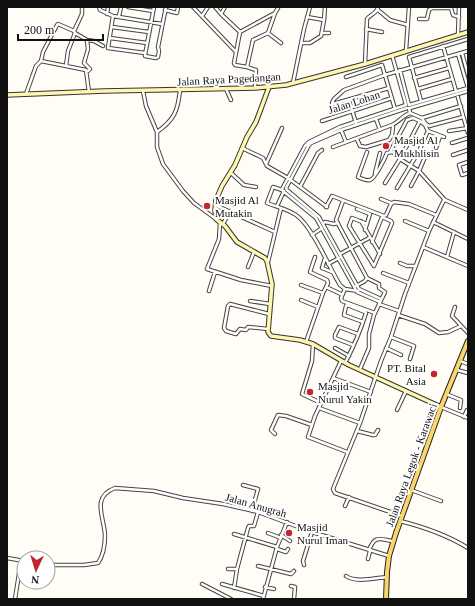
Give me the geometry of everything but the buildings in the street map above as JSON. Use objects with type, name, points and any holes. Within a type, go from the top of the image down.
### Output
[{"type":"main road","name":"Jalan Raya Legok - Karawaci","points":[[386,599],[386,577],[393,541],[441,407],[468,341]]},
{"type":"street","points":[[66,66],[68,51],[82,14],[82,7]]},
{"type":"street","points":[[99,7],[100,10],[113,16],[162,24]]},
{"type":"street","points":[[107,14],[108,7]]},
{"type":"street","points":[[119,16],[121,7]]},
{"type":"street","points":[[128,7],[142,8],[153,11]]},
{"type":"street","points":[[145,53],[154,7]]},
{"type":"street","points":[[113,16],[108,48],[145,53],[145,56],[158,57],[158,47],[166,9],[177,13],[178,7]]},
{"type":"street","points":[[193,7],[236,53]]},
{"type":"street","points":[[202,16],[208,7]]},
{"type":"street","points":[[215,7],[220,14],[240,32]]},
{"type":"street","points":[[220,14],[225,7]]},
{"type":"street","points":[[293,83],[310,7]]},
{"type":"street","points":[[301,43],[310,43],[319,38],[322,33],[325,7]]},
{"type":"street","points":[[406,50],[410,7]]},
{"type":"street","points":[[458,35],[459,7]]},
{"type":"street","points":[[247,67],[253,40],[268,33],[278,8]]},
{"type":"street","points":[[365,64],[366,29],[368,17],[375,13],[378,8],[390,20],[408,25]]},
{"type":"street","points":[[419,19],[427,19],[429,10],[432,8],[451,8],[453,15],[458,17]]},
{"type":"street","points":[[240,32],[275,13]]},
{"type":"street","points":[[307,18],[324,20]]},
{"type":"street","points":[[26,94],[36,66],[41,61],[43,52],[56,25],[58,24],[75,32],[87,40],[94,41],[103,46]]},
{"type":"street","points":[[112,27],[149,32]]},
{"type":"street","points":[[366,29],[382,32]]},
{"type":"street","points":[[240,32],[234,64],[256,70],[255,88]]},
{"type":"street","name":"Jalan Raya Pagedangan","points":[[7,95],[269,87],[293,83],[365,64],[406,50],[468,32]]},
{"type":"street","points":[[268,33],[281,43]]},
{"type":"street","points":[[322,33],[329,33]]},
{"type":"street","points":[[110,38],[147,43]]},
{"type":"street","points":[[87,40],[88,49],[84,61],[90,69],[87,71],[89,92]]},
{"type":"street","points":[[421,101],[408,59],[443,46],[468,40]]},
{"type":"street","points":[[443,46],[468,133]]},
{"type":"street","points":[[389,88],[334,104],[332,103],[333,100],[344,90],[385,74],[468,51]]},
{"type":"street","points":[[462,53],[468,75]]},
{"type":"street","points":[[356,287],[339,254],[314,212],[286,189],[289,179],[310,144],[395,109],[468,89],[458,54]]},
{"type":"street","points":[[392,55],[410,113]]},
{"type":"street","points":[[41,61],[87,71]]},
{"type":"street","points":[[346,77],[382,65],[395,109]]},
{"type":"street","points":[[414,78],[449,68]]},
{"type":"street","points":[[418,89],[452,79]]},
{"type":"street","points":[[216,219],[215,205],[222,186],[256,122],[269,87]]},
{"type":"street","points":[[226,89],[231,100]]},
{"type":"street","points":[[157,132],[167,125],[176,111],[180,90]]},
{"type":"street","points":[[143,91],[146,106],[157,132],[157,147],[163,164],[182,191],[194,203],[222,224],[237,242],[265,258],[268,264],[272,286],[268,329],[271,336],[313,344],[343,362],[468,418]]},
{"type":"street","points":[[278,206],[283,191],[306,143],[340,128],[376,119],[421,101],[456,93]]},
{"type":"street","name":"Jalan Lohan","points":[[322,121],[392,98]]},
{"type":"street","points":[[349,100],[356,124]]},
{"type":"street","points":[[422,118],[461,106]]},
{"type":"street","points":[[333,148],[397,123],[405,115],[410,113],[422,118],[429,126],[463,116]]},
{"type":"street","points":[[367,152],[358,176],[372,180],[387,153],[390,152],[407,120],[413,118],[420,121],[425,125],[428,131],[444,137]]},
{"type":"street","points":[[376,119],[380,130]]},
{"type":"street","points":[[385,183],[420,121]]},
{"type":"street","points":[[357,139],[360,146],[366,147],[389,140],[394,127],[392,125]]},
{"type":"street","points":[[266,164],[282,128]]},
{"type":"street","points":[[449,131],[467,128]]},
{"type":"street","points":[[341,130],[346,142]]},
{"type":"street","points":[[397,188],[411,166],[428,131]]},
{"type":"street","points":[[436,148],[440,136]]},
{"type":"street","points":[[452,143],[468,138]]},
{"type":"street","points":[[242,148],[264,158],[266,164],[327,207],[332,196],[384,216],[386,215],[391,203]]},
{"type":"street","points":[[300,187],[318,153],[322,150]]},
{"type":"street","points":[[453,155],[468,150]]},
{"type":"street","points":[[390,152],[419,171],[444,200],[468,210]]},
{"type":"street","points":[[375,176],[380,153]]},
{"type":"street","points":[[412,186],[425,157]]},
{"type":"street","points":[[468,162],[459,165],[462,175],[468,173]]},
{"type":"street","points":[[230,173],[244,185],[256,187]]},
{"type":"street","points":[[323,226],[312,213],[283,191],[273,187],[267,203],[278,206],[297,216],[312,235],[340,285],[345,289],[359,291],[399,311]]},
{"type":"street","points":[[381,199],[391,203],[397,202],[409,204],[436,215]]},
{"type":"street","points":[[402,516],[335,493],[333,489],[360,423],[409,283],[433,222],[444,200]]},
{"type":"street","points":[[343,201],[336,219],[367,278],[379,284],[380,289],[385,291],[375,313],[369,334],[369,348],[360,369]]},
{"type":"street","points":[[215,205],[276,232]]},
{"type":"street","points":[[268,264],[281,208]]},
{"type":"street","points":[[357,209],[370,214],[365,230]]},
{"type":"street","points":[[230,211],[222,224],[219,239],[207,268],[241,280],[272,286]]},
{"type":"street","points":[[367,224],[352,218],[350,226],[374,266],[380,255],[392,223],[391,221],[382,217],[372,242]]},
{"type":"street","points":[[361,221],[369,238],[380,255]]},
{"type":"street","points":[[405,221],[429,232]]},
{"type":"street","points":[[312,235],[323,226],[325,222],[334,224],[338,223]]},
{"type":"street","points":[[433,222],[468,239]]},
{"type":"street","points":[[447,257],[454,232]]},
{"type":"street","points":[[339,254],[369,238]]},
{"type":"street","points":[[423,248],[468,266]]},
{"type":"street","points":[[248,267],[254,252]]},
{"type":"street","points":[[339,254],[339,258],[359,291]]},
{"type":"street","points":[[306,342],[328,282],[327,280],[310,272],[315,257]]},
{"type":"street","points":[[325,258],[322,268],[332,273]]},
{"type":"street","points":[[328,264],[339,258]]},
{"type":"street","points":[[400,263],[407,266],[416,266]]},
{"type":"street","points":[[209,291],[215,272]]},
{"type":"street","points":[[383,273],[409,283]]},
{"type":"street","points":[[356,287],[367,278]]},
{"type":"street","points":[[301,284],[323,293]]},
{"type":"street","points":[[326,287],[341,294]]},
{"type":"street","points":[[345,289],[341,298],[342,300],[375,313]]},
{"type":"street","points":[[300,300],[318,307]]},
{"type":"street","points":[[250,301],[270,304]]},
{"type":"street","points":[[268,329],[248,327],[246,330],[240,329],[236,334],[226,331],[224,328],[228,306],[230,304],[269,314]]},
{"type":"street","points":[[348,452],[309,438],[312,425],[321,403],[333,378],[343,362],[349,356],[363,322],[366,313],[347,305],[346,306],[344,315],[363,322]]},
{"type":"street","points":[[455,307],[452,316],[468,333]]},
{"type":"street","points":[[398,315],[425,324],[439,333],[448,332],[461,326]]},
{"type":"street","points":[[353,345],[335,338],[335,335],[339,327],[358,334]]},
{"type":"street","points":[[391,337],[414,346],[410,359]]},
{"type":"street","points":[[313,344],[312,361],[302,394],[321,403]]},
{"type":"street","points":[[335,348],[349,356]]},
{"type":"street","points":[[386,348],[401,355]]},
{"type":"street","points":[[460,361],[468,364]]},
{"type":"street","points":[[456,370],[468,373]]},
{"type":"street","points":[[333,378],[371,392]]},
{"type":"street","points":[[397,410],[406,390]]},
{"type":"street","points":[[446,394],[461,400],[460,408]]},
{"type":"street","points":[[319,408],[360,423]]},
{"type":"street","points":[[464,417],[467,410]]},
{"type":"street","points":[[275,434],[271,430],[278,415],[286,416],[312,425]]},
{"type":"street","points":[[357,431],[375,435],[378,430]]},
{"type":"street","points":[[243,485],[258,489],[252,511]]},
{"type":"street","name":"Jalan Anugrah","points":[[56,565],[84,565],[98,563],[101,558],[105,534],[100,507],[101,501],[110,490],[115,488],[154,491],[258,512],[312,532],[389,556]]},
{"type":"street","points":[[411,490],[441,501]]},
{"type":"street","points":[[345,506],[349,498]]},
{"type":"street","points":[[234,588],[248,527],[254,526],[258,512]]},
{"type":"street","points":[[400,520],[457,541],[468,548]]},
{"type":"street","points":[[222,584],[263,598],[277,548],[287,522]]},
{"type":"street","points":[[304,565],[303,561],[312,532]]},
{"type":"street","points":[[268,533],[281,536],[290,541]]},
{"type":"street","points":[[234,534],[286,552],[288,549]]},
{"type":"street","points":[[368,559],[372,541],[376,539],[393,541]]},
{"type":"street","points":[[258,566],[291,574],[294,571]]},
{"type":"street","points":[[228,569],[237,570]]},
{"type":"street","points":[[346,576],[348,578],[361,580],[386,577]]},
{"type":"street","points":[[202,584],[231,599]]},
{"type":"street","points":[[291,586],[295,587],[294,599]]},
{"type":"street","points":[[265,587],[274,589]]},
{"type":"place","name":"Masjid Al Mukhlisin","points":[[386,146]]},
{"type":"place","name":"Masjid Al Mutakin","points":[[207,206]]},
{"type":"place","name":"PT. Bital Asia","points":[[434,374]]},
{"type":"place","name":"Masjid Nurul Yakin","points":[[310,392]]},
{"type":"place","name":"Masjid Nurul Iman","points":[[289,533]]}]
